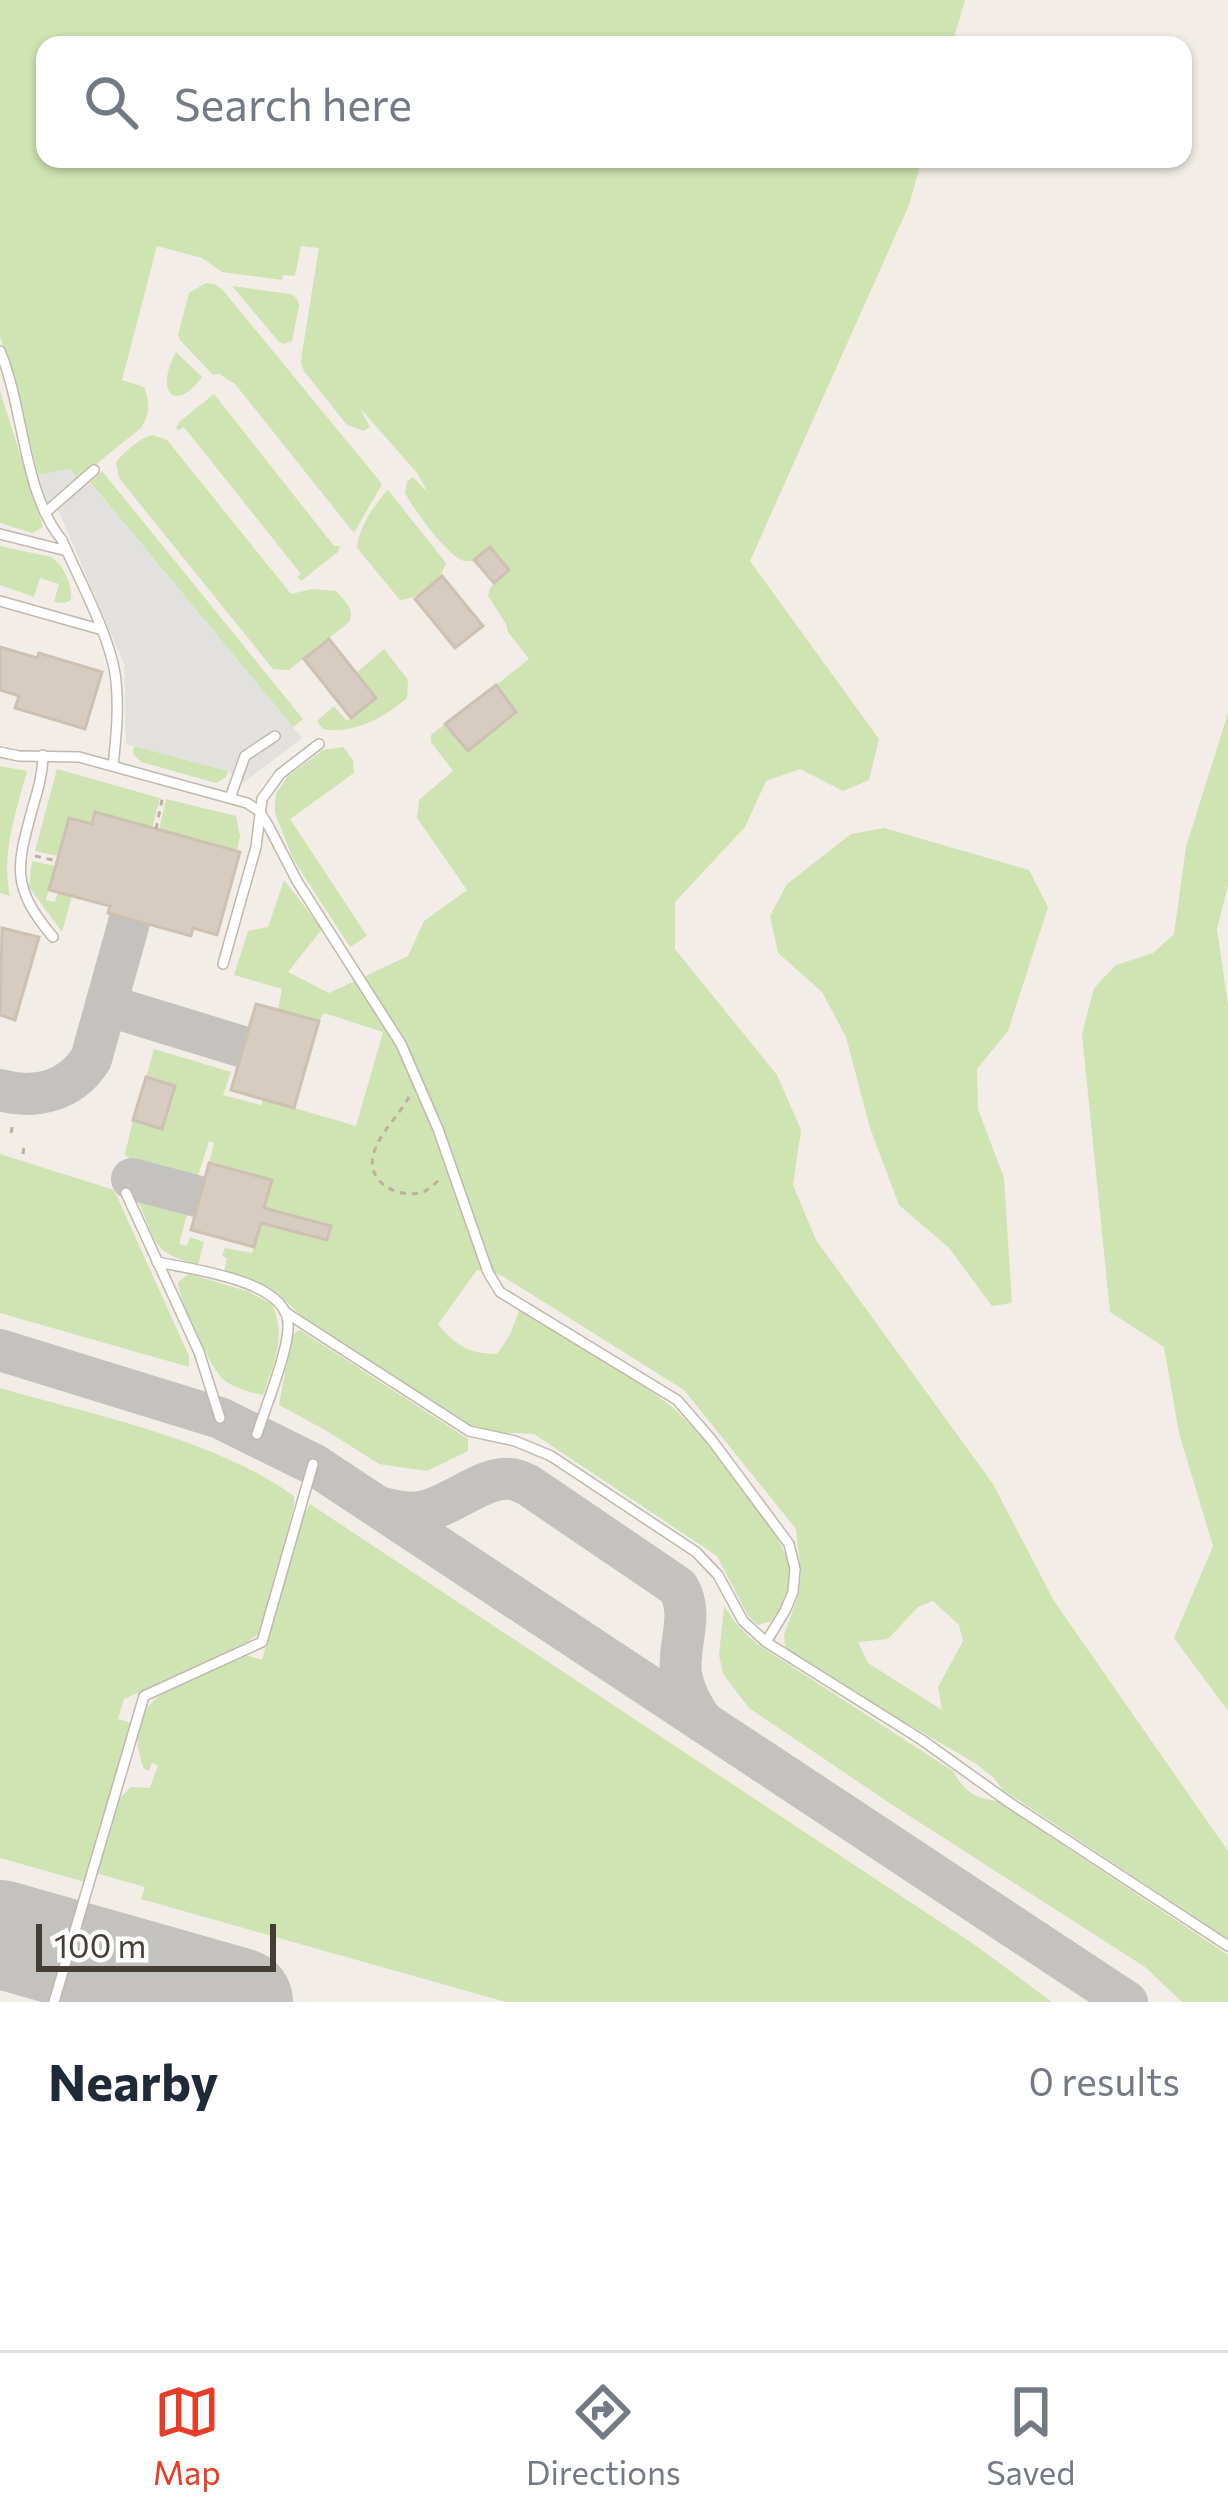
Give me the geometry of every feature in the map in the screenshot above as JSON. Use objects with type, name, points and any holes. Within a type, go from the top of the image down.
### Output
[{"type":"lane","points":[[0,351],[45,513],[67,550],[116,677],[113,766]]},
{"type":"lane","points":[[45,513],[94,470]]},
{"type":"lane","points":[[0,535],[67,550]]},
{"type":"lane","points":[[0,601],[100,630]]},
{"type":"lane","points":[[234,800],[245,756],[274,736]]},
{"type":"lane","points":[[223,964],[268,787],[319,745]]},
{"type":"lane","points":[[0,752],[79,757],[234,800],[259,812],[412,1067],[479,1250],[500,1292],[677,1400],[789,1544],[795,1569],[793,1592],[766,1642]]},
{"type":"lane","points":[[43,755],[20,876],[22,894],[53,937]]},
{"type":"lane","points":[[126,1193],[199,1352],[220,1418]]},
{"type":"lane","points":[[157,1262],[249,1283],[281,1304],[289,1321],[257,1434]]},
{"type":"lane","points":[[285,1312],[469,1431],[515,1441],[550,1456],[696,1552],[718,1575],[742,1621],[766,1642],[922,1740],[1228,1946]]},
{"type":"lane","points":[[54,2002],[144,1696],[262,1642],[313,1464]]},
{"type":"path","points":[[155,829],[167,781]]},
{"type":"path","points":[[22,852],[57,861]]},
{"type":"path","points":[[412,1067],[409,1098],[375,1149],[371,1163],[375,1176],[402,1194],[419,1193],[439,1181],[448,1157]]},
{"type":"path","points":[[11,1132],[13,1123]]},
{"type":"path","points":[[23,1154],[24,1147]]},
{"type":"green space","points":[[0,0],[965,0],[955,36],[36,36],[36,168],[919,168],[909,205],[750,561],[879,739],[869,780],[843,791],[800,769],[766,781],[745,827],[675,902],[675,949],[777,1075],[801,1130],[793,1185],[816,1240],[993,1484],[1054,1601],[1228,1851],[1228,1939],[1003,1790],[975,1763],[785,1647],[801,1574],[796,1529],[684,1390],[501,1275],[477,1270],[438,1324],[464,1347],[497,1354],[519,1311],[527,1314],[634,1379],[682,1416],[743,1486],[788,1562],[789,1591],[771,1621],[758,1625],[748,1616],[717,1556],[534,1434],[476,1429],[299,1314],[273,1291],[224,1272],[225,1248],[252,1253],[261,1223],[327,1240],[264,1208],[271,1180],[209,1163],[214,1143],[209,1141],[196,1182],[136,1166],[125,1154],[133,1120],[162,1128],[174,1086],[146,1077],[154,1049],[231,1072],[223,1095],[261,1105],[263,1099],[356,1126],[383,1032],[324,1013],[319,1021],[278,1010],[282,989],[234,975],[248,931],[268,927],[284,880],[322,929],[288,972],[329,993],[408,956],[424,921],[467,890],[417,818],[419,800],[453,771],[431,742],[431,735],[445,724],[515,712],[496,685],[529,659],[488,596],[509,569],[491,547],[469,561],[450,552],[405,493],[413,477],[428,493],[418,474],[360,408],[370,427],[364,431],[347,425],[304,371],[302,353],[319,248],[301,246],[295,276],[283,275],[282,280],[222,272],[202,258],[157,246],[122,380],[144,387],[146,418],[141,428],[75,481],[71,469],[38,475],[0,336]],"holes":[[[933,1601],[959,1625],[963,1641],[938,1687],[942,1710],[868,1663],[858,1642],[888,1639],[918,1607]]]},
{"type":"green space","points":[[206,283],[222,289],[382,484],[354,533],[235,384],[213,375],[180,340],[189,293]]},
{"type":"green space","points":[[232,286],[297,298],[292,341],[279,342]]},
{"type":"green space","points":[[176,352],[202,377],[192,389],[175,396],[167,377]]},
{"type":"green space","points":[[0,391],[43,527],[32,533],[0,523]]},
{"type":"green space","points":[[214,394],[334,546],[340,546],[301,581],[297,577],[301,574],[184,427],[176,428]]},
{"type":"green space","points":[[152,435],[167,440],[291,594],[336,591],[348,605],[349,622],[289,670],[273,669],[119,478],[116,462]]},
{"type":"green space","points":[[102,471],[303,719],[293,727],[90,482]]},
{"type":"green space","points":[[388,490],[446,563],[428,588],[400,600],[357,548],[368,517]]},
{"type":"green space","points":[[0,546],[56,560],[66,576],[71,600],[54,602],[59,584],[40,578],[34,597],[0,585]]},
{"type":"green space","points":[[384,649],[408,680],[407,698],[368,723],[323,729],[317,721],[334,706],[347,721],[376,699],[356,673]]},
{"type":"green space","points":[[1228,713],[1228,885],[1217,929],[1228,1005],[1228,1711],[1174,1638],[1213,1546],[1179,1433],[1164,1347],[1110,1312],[1082,1034],[1094,988],[1116,965],[1153,953],[1174,934],[1186,847]]},
{"type":"green space","points":[[134,746],[228,771],[216,783],[141,762],[133,754]]},
{"type":"green space","points":[[343,747],[353,760],[354,773],[290,819],[367,936],[350,947],[293,859],[275,813],[276,794],[287,777],[323,750]]},
{"type":"green space","points":[[0,766],[27,771],[9,848],[10,896],[0,893]]},
{"type":"green space","points":[[57,769],[160,798],[152,828],[69,818],[58,856],[35,851]]},
{"type":"green space","points":[[166,799],[236,816],[237,851],[159,830]]},
{"type":"green space","points":[[884,828],[1029,870],[1048,907],[1008,1031],[977,1069],[978,1109],[1004,1178],[1012,1303],[992,1306],[949,1248],[899,1205],[870,1128],[846,1037],[822,992],[778,953],[770,916],[787,884],[851,834]]},
{"type":"green space","points":[[32,861],[55,866],[46,900],[55,902],[58,892],[72,896],[62,932],[29,887]]},
{"type":"green space","points":[[0,1154],[114,1190],[189,1356],[189,1367],[0,1313]]},
{"type":"green space","points":[[139,1197],[188,1211],[179,1244],[187,1246],[190,1237],[204,1242],[198,1265],[158,1245]]},
{"type":"green space","points":[[189,1274],[247,1291],[272,1304],[279,1339],[263,1395],[229,1384],[212,1363],[179,1291],[178,1282]]},
{"type":"green space","points":[[300,1330],[468,1439],[468,1451],[427,1471],[379,1464],[279,1405],[292,1335]]},
{"type":"green space","points":[[0,1388],[191,1444],[294,1496],[267,1615],[258,1634],[241,1647],[124,1699],[118,1719],[132,1723],[85,1882],[0,1858]]},
{"type":"green space","points":[[310,1504],[975,1945],[1052,2002],[506,2002],[141,1899],[145,1887],[96,1873],[117,1801],[131,1787],[150,1788],[158,1765],[144,1769],[138,1743],[140,1722],[150,1705],[183,1681],[246,1655],[262,1660]]},
{"type":"green space","points":[[724,1606],[757,1644],[953,1771],[971,1792],[997,1801],[1228,1955],[1228,2002],[1182,2002],[1145,1967],[749,1708],[723,1674],[719,1655]]},
{"type":"shaded area","points":[[72,469],[76,480],[83,474],[302,738],[243,783],[228,771],[126,744],[124,664],[59,512],[45,505],[38,475]]},
{"type":"building","points":[[490,547],[509,570],[494,583],[474,560]]},
{"type":"building","points":[[442,576],[483,626],[455,648],[415,599]]},
{"type":"building","points":[[329,639],[376,698],[351,718],[304,659]]},
{"type":"building","points":[[0,647],[102,672],[85,729],[15,708],[19,696],[0,690]]},
{"type":"building","points":[[496,685],[516,712],[468,751],[445,724]]},
{"type":"building","points":[[95,812],[240,852],[217,935],[193,928],[191,936],[108,913],[110,906],[49,890],[69,818],[92,824]]},
{"type":"building","points":[[2,928],[39,937],[15,1020],[0,1015]]},
{"type":"building","points":[[256,1004],[319,1021],[294,1108],[231,1090]]},
{"type":"building","points":[[146,1077],[175,1086],[162,1129],[133,1120]]},
{"type":"building","points":[[209,1163],[272,1180],[264,1208],[331,1226],[327,1240],[261,1223],[254,1247],[191,1230]]},
{"type":"taxiway","points":[[0,1090],[39,1093],[63,1086],[83,1070],[91,1059],[130,919]]},
{"type":"taxiway","points":[[106,1005],[243,1047]]},
{"type":"taxiway","points":[[132,1179],[200,1197]]},
{"type":"taxiway","points":[[0,1350],[220,1418],[313,1464],[1127,2002]]},
{"type":"taxiway","points":[[382,1508],[410,1513],[431,1509],[500,1479],[528,1485],[678,1587],[685,1608],[681,1675],[702,1721]]},
{"type":"runway","points":[[0,1934],[239,2002]]}]
